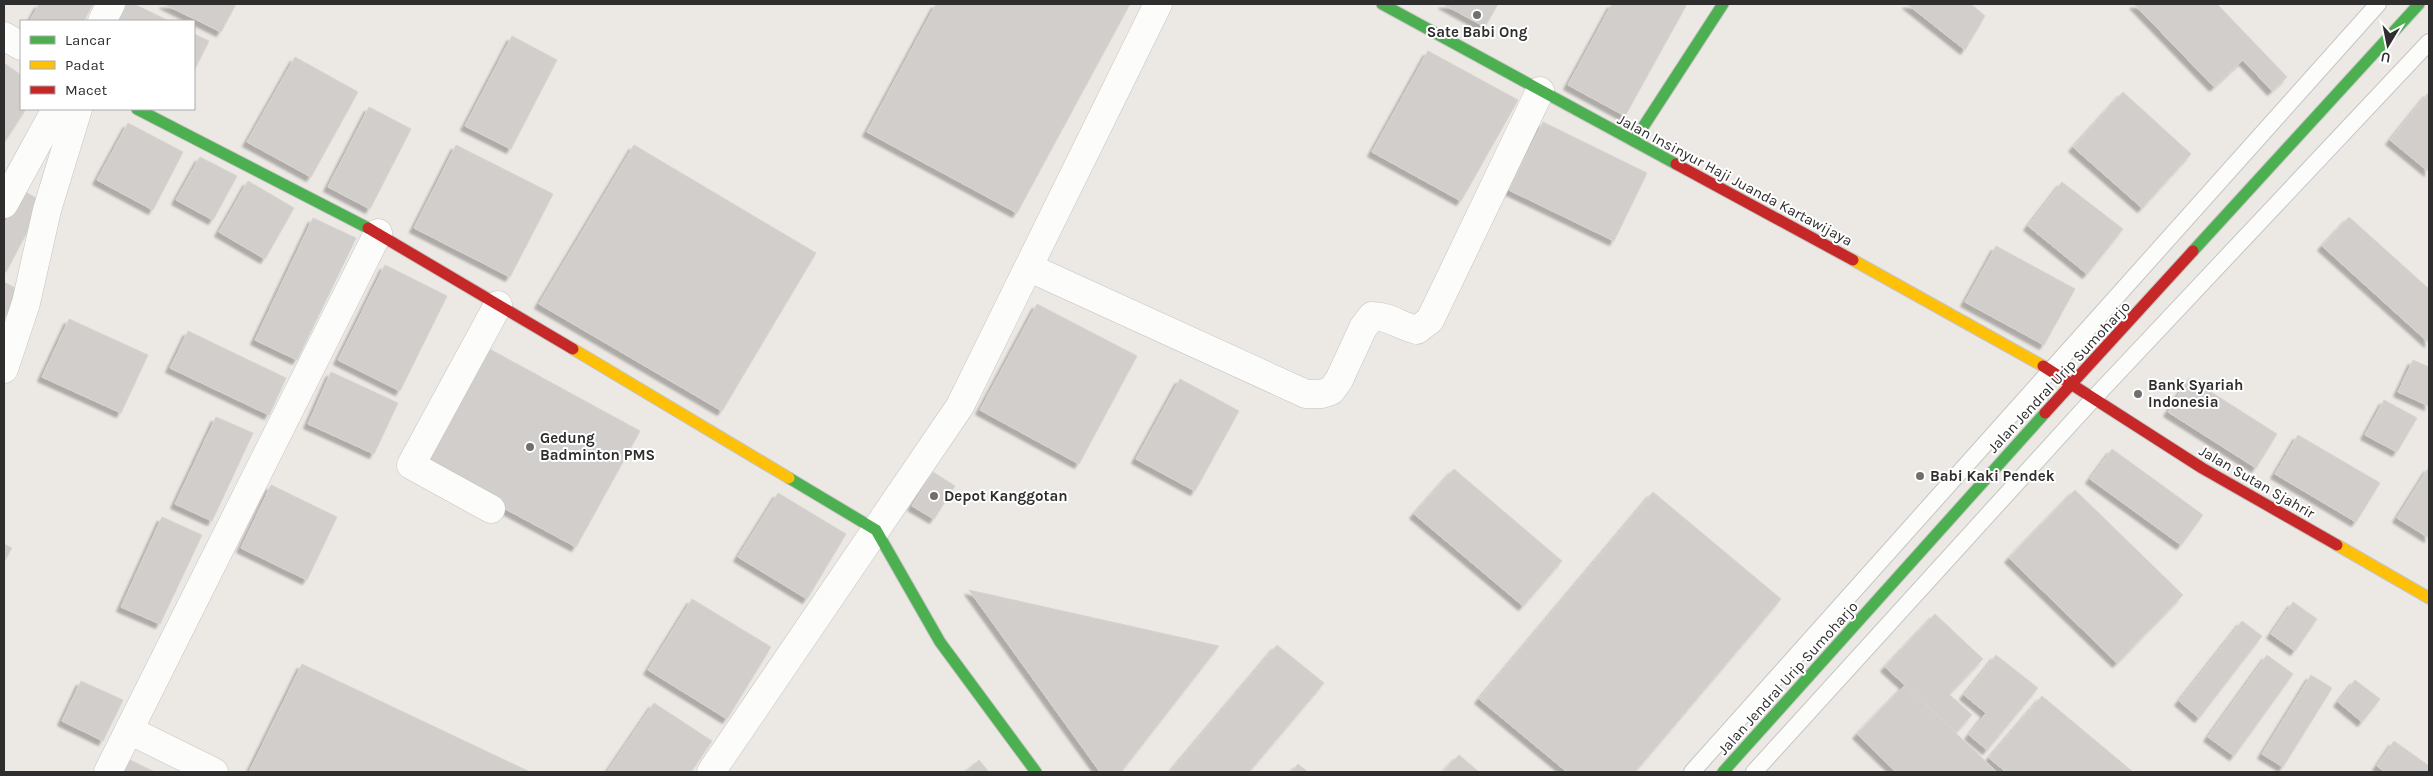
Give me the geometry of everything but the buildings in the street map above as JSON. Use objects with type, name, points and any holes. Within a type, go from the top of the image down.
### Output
[{"type":"main road","name":"Jalan Insinyur Haji Juanda Kartawijaya","points":[[1382,4],[2074,384]]},
{"type":"main road","points":[[1634,141],[1723,4]]},
{"type":"main road","name":"Jalan Jendral Urip Sumoharjo","points":[[1723,772],[2418,6]]},
{"type":"main road","points":[[139,110],[378,232],[876,530],[940,642],[1036,772]]},
{"type":"main road","name":"Jalan Sutan Sjahrir","points":[[2074,384],[2202,468],[2429,598]]},
{"type":"street","points":[[103,20],[111,4]]},
{"type":"street","points":[[711,772],[960,406],[1030,268],[1158,4]]},
{"type":"street","points":[[4,36],[20,45]]},
{"type":"street","points":[[1030,268],[1306,394],[1321,394],[1331,390],[1339,380],[1363,328],[1372,316],[1385,316],[1402,326],[1417,330],[1430,320],[1540,91]]},
{"type":"street","points":[[4,204],[55,110]]},
{"type":"street","points":[[4,369],[26,303],[47,210],[78,110]]},
{"type":"street","points":[[108,772],[378,232]]},
{"type":"street","points":[[491,509],[411,465],[498,305]]},
{"type":"street","points":[[129,730],[214,772]]},
{"type":"lane","points":[[1692,772],[2378,4]]},
{"type":"lane","points":[[2418,6],[2429,18]]},
{"type":"lane","points":[[1754,772],[2094,398],[2429,42]]},
{"type":"lane","points":[[2338,94],[2361,115]]},
{"type":"traffic: fast","points":[[1382,4],[1676,164]]},
{"type":"traffic: fast","points":[[1634,141],[1723,4]]},
{"type":"traffic: fast","points":[[2193,251],[2419,4]]},
{"type":"traffic: fast","points":[[139,110],[368,228]]},
{"type":"traffic: fast","points":[[1723,772],[2045,413]]},
{"type":"traffic: fast","points":[[789,478],[876,530],[940,642],[1036,772]]},
{"type":"traffic: slow","points":[[1853,260],[2043,366]]},
{"type":"traffic: slow","points":[[573,349],[789,478]]},
{"type":"traffic: slow","points":[[2337,545],[2429,598]]},
{"type":"traffic: jam","points":[[1676,164],[1853,260]]},
{"type":"traffic: jam","points":[[368,228],[573,349]]},
{"type":"traffic: jam","points":[[2045,413],[2193,251]]},
{"type":"traffic: jam","points":[[2043,366],[2202,468],[2337,545]]},
{"type":"place","name":"Sate Babi Ong","points":[[1477,15]]},
{"type":"place","name":"Bank Syariah Indonesia","points":[[2138,394]]},
{"type":"place","name":"Gedung Badminton PMS","points":[[530,447]]},
{"type":"place","name":"Babi Kaki Pendek","points":[[1920,476]]},
{"type":"place","name":"Depot Kanggotan","points":[[934,496]]}]
